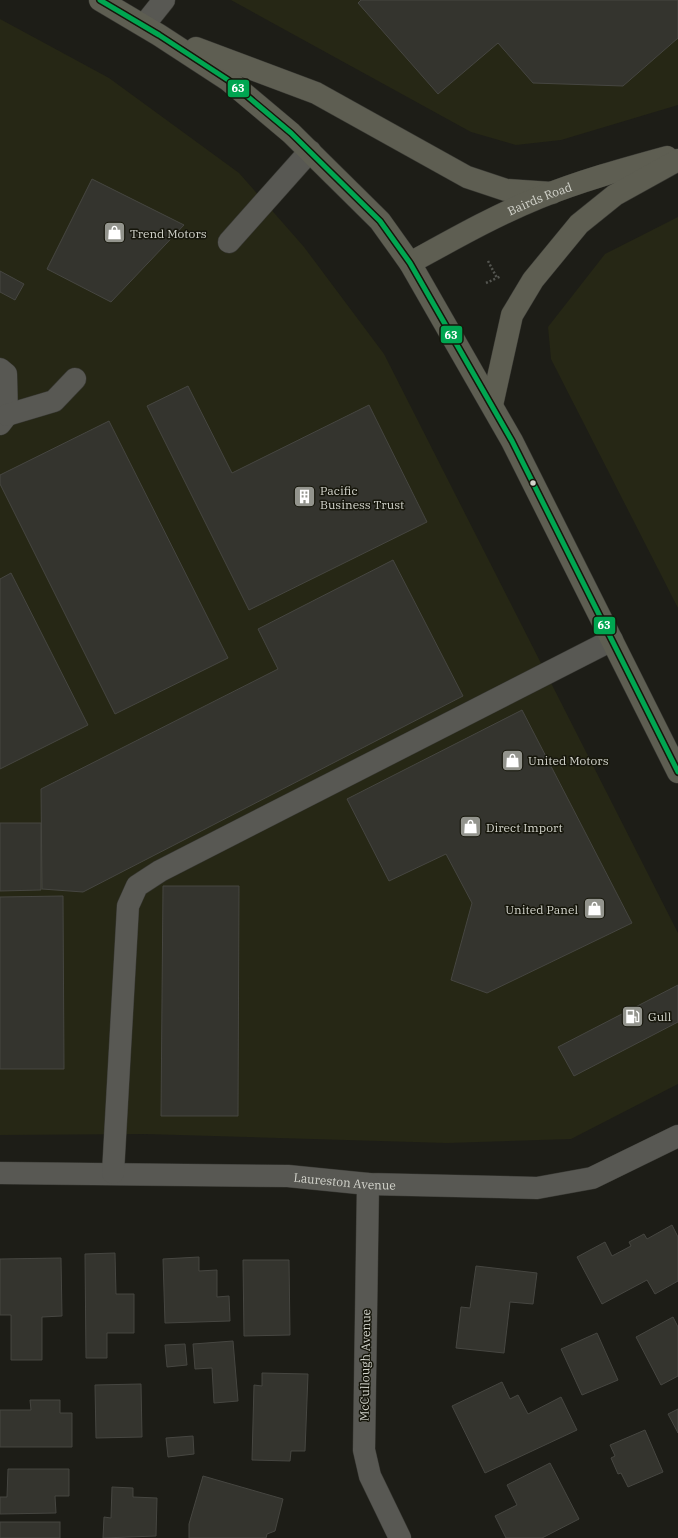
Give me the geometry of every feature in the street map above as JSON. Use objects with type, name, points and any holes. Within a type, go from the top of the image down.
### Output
[{"type":"main road","points":[[100,0],[151,30],[228,80],[291,133],[380,221],[410,263],[492,405],[544,503],[678,772]]},
{"type":"main road","points":[[151,30],[316,93],[467,177],[506,190],[552,193]]},
{"type":"main road","name":"Bairds Road","points":[[410,263],[471,230],[552,193],[611,172],[678,154]]},
{"type":"main road","points":[[492,405],[512,315],[533,280],[579,224],[615,195],[678,160]]},
{"type":"street","points":[[151,30],[164,0]]},
{"type":"street","points":[[229,242],[310,151]]},
{"type":"street","points":[[0,369],[6,374],[4,420],[54,401],[75,379]]},
{"type":"street","points":[[114,1173],[128,906],[137,886],[160,871],[612,640]]},
{"type":"street","name":"Laureston Avenue","points":[[0,1173],[288,1176],[368,1184],[537,1188],[592,1178],[678,1136]]},
{"type":"street","name":"McCullough Avenue","points":[[368,1184],[364,1450],[370,1476],[400,1538]]},
{"type":"path","points":[[486,283],[497,278]]},
{"type":"shaded area","points":[[231,0],[678,0],[678,105],[561,140],[516,145],[471,132]]},
{"type":"shaded area","points":[[0,19],[109,78],[239,173],[304,247],[384,354],[678,933],[678,1084],[571,1139],[447,1143],[145,1134],[0,1135]]},
{"type":"shaded area","points":[[678,217],[678,608],[551,359],[548,327],[605,254]]},
{"type":"building","points":[[361,0],[678,0],[678,38],[623,86],[533,83],[498,43],[438,94],[358,3]]},
{"type":"building","points":[[92,179],[184,225],[111,302],[47,269]]},
{"type":"building","points":[[0,271],[24,284],[15,300],[0,292]]},
{"type":"building","name":"Pacific Business Trust","points":[[188,386],[232,473],[369,405],[427,522],[249,610],[147,406]]},
{"type":"building","points":[[109,421],[228,658],[115,714],[0,484],[0,475]]},
{"type":"building","points":[[393,560],[463,696],[83,892],[42,889],[41,789],[278,669],[258,629]]},
{"type":"building","points":[[11,573],[88,725],[0,769],[0,579]]},
{"type":"building","name":"Direct Import","points":[[522,710],[632,923],[487,993],[451,980],[472,903],[446,854],[389,881],[347,799]]},
{"type":"building","points":[[0,823],[41,823],[41,890],[0,891]]},
{"type":"building","points":[[163,886],[239,886],[238,1116],[161,1116]]},
{"type":"building","points":[[63,896],[64,1069],[0,1069],[0,897]]},
{"type":"building","points":[[678,985],[678,1022],[574,1076],[558,1047]]},
{"type":"building","points":[[672,1225],[678,1237],[678,1281],[655,1294],[647,1280],[602,1304],[577,1257],[605,1242],[612,1256],[631,1246],[629,1242],[644,1234],[647,1239]]},
{"type":"building","points":[[115,1253],[116,1294],[134,1294],[134,1333],[107,1333],[107,1358],[86,1358],[85,1254]]},
{"type":"building","points":[[199,1257],[199,1271],[217,1270],[217,1297],[229,1296],[230,1321],[165,1323],[163,1259]]},
{"type":"building","points":[[61,1258],[62,1316],[42,1317],[42,1360],[11,1360],[11,1315],[0,1315],[0,1259]]},
{"type":"building","points":[[243,1260],[289,1260],[290,1335],[244,1336]]},
{"type":"building","points":[[476,1266],[537,1273],[533,1304],[510,1302],[504,1353],[456,1348],[461,1307],[470,1308]]},
{"type":"building","points":[[673,1317],[678,1327],[678,1376],[661,1385],[636,1337]]},
{"type":"building","points":[[597,1333],[618,1380],[582,1395],[561,1349]]},
{"type":"building","points":[[233,1341],[238,1401],[214,1403],[212,1368],[195,1369],[193,1344]]},
{"type":"building","points":[[185,1344],[187,1365],[167,1367],[165,1345]]},
{"type":"building","points":[[262,1373],[308,1374],[305,1451],[291,1451],[290,1461],[252,1460],[254,1385],[262,1386]]},
{"type":"building","points":[[502,1382],[510,1399],[518,1395],[528,1414],[561,1397],[577,1430],[485,1473],[452,1406]]},
{"type":"building","points":[[141,1384],[142,1437],[96,1438],[95,1385]]},
{"type":"building","points":[[30,1400],[60,1400],[60,1413],[72,1413],[72,1447],[0,1447],[0,1410],[31,1410]]},
{"type":"building","points":[[678,1409],[678,1433],[668,1414]]},
{"type":"building","points":[[645,1430],[663,1472],[628,1487],[621,1473],[618,1474],[611,1458],[615,1456],[610,1445]]},
{"type":"building","points":[[193,1436],[194,1454],[168,1457],[166,1438]]},
{"type":"building","points":[[550,1463],[579,1519],[542,1538],[506,1538],[495,1516],[517,1505],[507,1485]]},
{"type":"building","points":[[8,1469],[69,1469],[69,1496],[55,1496],[56,1513],[0,1514],[0,1497],[7,1497]]},
{"type":"building","points":[[203,1476],[283,1499],[275,1531],[267,1534],[266,1538],[189,1538],[189,1524]]},
{"type":"building","points":[[112,1487],[133,1488],[133,1497],[157,1498],[156,1536],[103,1538],[104,1517],[111,1518]]},
{"type":"building","points":[[0,1522],[60,1522],[60,1538],[0,1538]]},
{"type":"transit line","name":"63","points":[[100,0],[159,35],[228,80],[291,133],[380,221],[410,263],[512,441],[678,772]]},
{"type":"place","name":"Trend Motors","points":[[114,233]]},
{"type":"place","name":"Pacific Business Trust","points":[[304,497]]},
{"type":"place","name":"United Motors","points":[[513,760]]},
{"type":"place","name":"Direct Import","points":[[471,827]]},
{"type":"place","name":"United Panel","points":[[594,909]]},
{"type":"place","name":"Gull","points":[[632,1016]]}]
